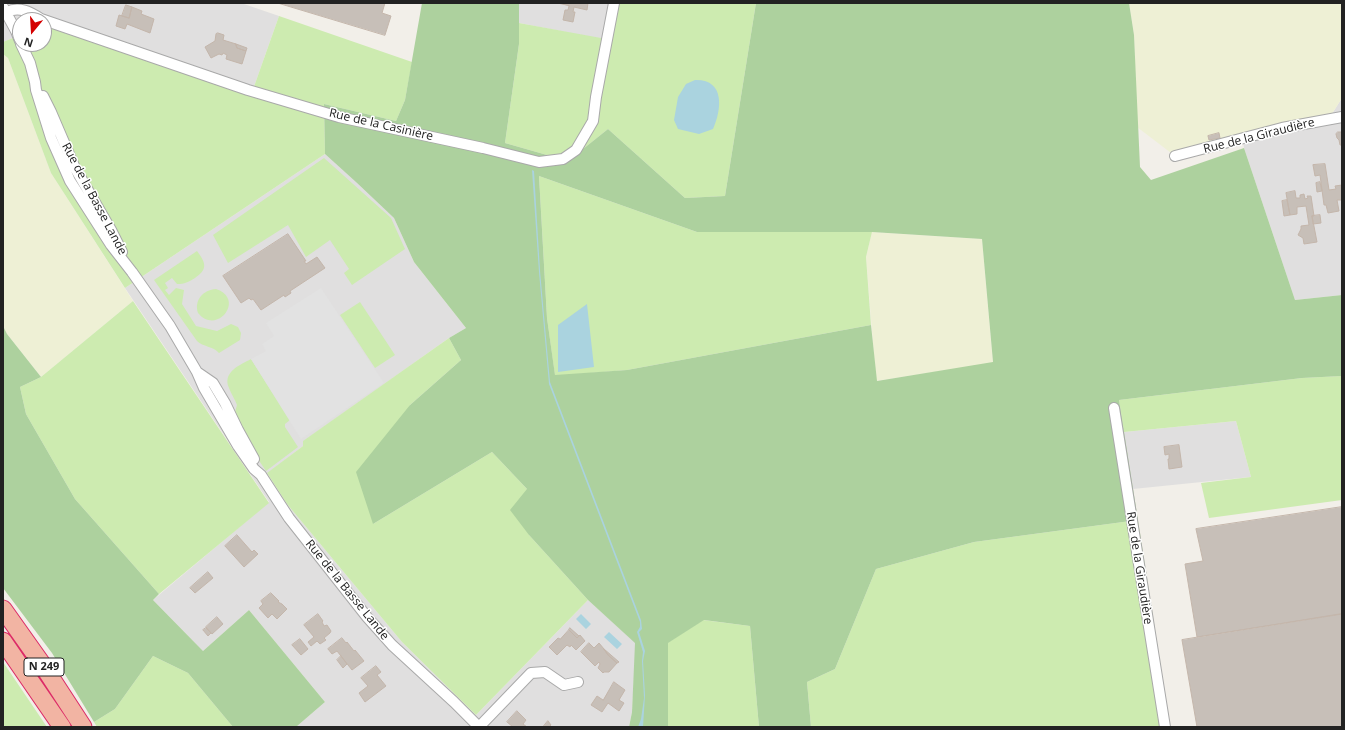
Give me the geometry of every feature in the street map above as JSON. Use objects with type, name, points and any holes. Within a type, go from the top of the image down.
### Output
[{"type":"highway","name":"N 249","points":[[3,609],[84,727]]},
{"type":"highway","name":"N 249","points":[[3,641],[62,727]]},
{"type":"street","name":"Rue de la Casinière","points":[[52,24],[248,90],[339,117],[483,148],[539,162],[563,159],[576,150],[593,121],[614,3]]},
{"type":"street","name":"Rue de la Casinière","points":[[5,9],[26,12]]},
{"type":"street","points":[[5,9],[12,20]]},
{"type":"street","name":"Rue de la Basse Lande","points":[[25,52],[30,63],[36,90],[51,138],[70,181],[87,210],[111,245],[170,326],[197,372],[213,383],[225,403],[261,475],[289,518],[367,617],[392,645],[479,727]]},
{"type":"street","name":"Rue de la Giraudière","points":[[1176,156],[1282,128],[1342,117]]},
{"type":"street","name":"Rue de la Giraudière","points":[[1114,408],[1165,727]]},
{"type":"street","points":[[479,727],[531,673],[545,672],[564,685],[578,682]]},
{"type":"shaded area","points":[[3,3],[241,3],[279,16],[251,95],[52,29],[52,12],[12,12],[12,38],[3,42]]},
{"type":"shaded area","points":[[519,3],[619,3],[612,41],[519,23]]},
{"type":"shaded area","points":[[1342,98],[1342,295],[1295,300],[1244,148],[1243,139],[1328,120]]},
{"type":"shaded area","points":[[325,154],[394,218],[414,262],[466,328],[449,338],[304,441],[303,446],[267,474],[287,504],[402,642],[476,715],[588,600],[636,643],[632,712],[629,727],[296,727],[325,702],[249,610],[203,651],[153,600],[269,502],[125,288]]},
{"type":"shaded area","points":[[321,288],[384,383],[301,439],[251,359],[266,351],[262,344],[274,336],[266,323]]},
{"type":"shaded area","points":[[1236,421],[1251,477],[1133,489],[1124,432]]},
{"type":"green space","points":[[422,3],[519,3],[519,44],[505,143],[568,161],[608,129],[685,198],[725,196],[756,3],[1129,3],[1134,35],[1140,167],[1151,180],[1244,148],[1295,300],[1342,295],[1342,376],[1302,378],[1119,400],[1138,520],[974,542],[876,569],[835,669],[807,682],[811,727],[759,727],[750,626],[704,620],[668,643],[668,727],[629,727],[632,712],[635,643],[588,600],[529,535],[510,510],[527,489],[492,452],[373,524],[356,472],[410,405],[461,360],[449,338],[466,328],[414,262],[394,218],[325,154],[324,104],[396,121],[405,100]],"holes":[[[539,176],[697,232],[872,232],[982,239],[993,362],[877,381],[871,325],[627,370],[555,375],[547,318]]]},
{"type":"green space","points":[[619,3],[756,3],[725,196],[685,198],[608,129],[568,161],[505,143],[519,44],[519,23],[612,40]]},
{"type":"green space","points":[[1129,3],[1342,3],[1342,98],[1328,120],[1175,156],[1137,127],[1134,35]]},
{"type":"green space","points":[[279,16],[412,62],[405,100],[396,121],[324,104],[325,154],[125,288],[51,173],[8,58],[3,54],[3,42],[12,38],[12,52],[52,52],[52,29],[251,95]]},
{"type":"green space","points":[[3,54],[8,58],[51,173],[133,301],[41,377],[7,334],[3,326]]},
{"type":"green space","points":[[324,158],[391,218],[405,249],[352,285],[344,273],[349,269],[330,240],[306,257],[288,225],[228,263],[213,235]]},
{"type":"green space","points":[[539,176],[697,232],[872,232],[866,257],[871,325],[627,370],[555,376],[547,318]]},
{"type":"green space","points":[[872,232],[982,239],[993,363],[876,381],[866,257]]},
{"type":"green space","points":[[197,251],[204,262],[204,269],[202,272],[195,278],[182,284],[177,284],[172,278],[165,283],[168,288],[165,290],[169,295],[176,288],[184,290],[182,304],[196,326],[217,331],[231,324],[238,327],[241,333],[240,340],[219,353],[197,341],[154,280]]},
{"type":"green space","points":[[216,289],[225,294],[229,300],[228,307],[220,318],[213,320],[205,319],[198,313],[197,304],[201,296],[207,291]]},
{"type":"green space","points":[[133,301],[269,503],[159,594],[75,499],[26,414],[20,387],[41,377]]},
{"type":"green space","points":[[360,302],[395,355],[375,368],[340,315]]},
{"type":"green space","points":[[3,326],[7,334],[41,377],[20,387],[26,414],[75,499],[159,594],[153,600],[203,651],[249,610],[325,702],[296,727],[233,727],[188,673],[153,656],[115,709],[94,722],[52,653],[3,588]]},
{"type":"green space","points":[[449,338],[461,360],[410,405],[373,524],[492,452],[527,489],[529,535],[588,600],[476,715],[402,642],[287,504],[267,473],[303,446],[303,441]]},
{"type":"green space","points":[[251,359],[290,420],[285,424],[285,427],[298,447],[266,471],[235,412],[237,405],[227,382],[230,373],[233,370]]},
{"type":"green space","points":[[1342,376],[1342,500],[1209,518],[1201,483],[1251,477],[1236,421],[1124,432],[1119,400],[1302,378]]},
{"type":"green space","points":[[1138,520],[1170,727],[811,727],[807,682],[835,669],[876,569],[974,542]]},
{"type":"green space","points":[[703,620],[750,626],[759,727],[668,727],[667,643]]},
{"type":"green space","points":[[153,656],[188,673],[233,727],[97,727],[94,722],[115,709]]},
{"type":"green space","points":[[3,662],[47,727],[3,727]]},
{"type":"water","points":[[695,80],[705,81],[712,84],[719,97],[718,113],[713,129],[699,134],[678,129],[674,120],[678,97],[686,84]]},
{"type":"water","points":[[532,170],[534,171],[540,271],[550,382],[641,620],[642,629],[639,632],[645,651],[643,661],[645,695],[643,727],[638,727],[641,719],[644,698],[642,661],[643,652],[637,632],[640,627],[640,622],[549,384],[539,272]]},
{"type":"water","points":[[587,304],[594,367],[558,372],[558,325]]},
{"type":"water","points":[[581,614],[591,624],[586,629],[576,619]]},
{"type":"water","points":[[609,632],[622,644],[617,649],[604,637]]},
{"type":"building","points":[[278,3],[385,3],[382,13],[391,16],[385,35]]},
{"type":"building","points":[[558,3],[588,3],[587,10],[574,7],[573,12],[575,12],[573,22],[563,20],[565,10],[568,10],[569,6]]},
{"type":"building","points":[[126,5],[132,7],[129,18],[122,16]]},
{"type":"building","points":[[132,7],[142,11],[141,14],[154,19],[150,33],[127,24],[125,29],[116,26],[119,15],[129,18]]},
{"type":"building","points":[[218,33],[224,35],[223,40],[236,44],[237,48],[246,51],[242,64],[226,59],[227,55],[223,53],[222,55],[219,54],[211,58],[205,47],[215,41],[216,34]]},
{"type":"building","points":[[236,44],[247,48],[246,51],[237,48]]},
{"type":"building","points":[[1338,132],[1342,132],[1342,145],[1340,145],[1337,138],[1336,134]]},
{"type":"building","points":[[1219,133],[1220,138],[1209,140],[1208,136]]},
{"type":"building","points":[[1325,164],[1329,190],[1336,189],[1335,186],[1342,185],[1342,200],[1337,200],[1339,211],[1328,213],[1326,205],[1324,205],[1320,175],[1315,176],[1313,165]]},
{"type":"building","points":[[1320,182],[1322,191],[1317,192],[1316,183]]},
{"type":"building","points":[[1295,191],[1296,198],[1300,198],[1300,195],[1304,194],[1305,199],[1308,198],[1307,196],[1311,196],[1314,216],[1312,216],[1317,242],[1304,244],[1303,238],[1298,235],[1301,226],[1309,225],[1306,206],[1297,207],[1297,214],[1290,215],[1286,193]]},
{"type":"building","points":[[1287,200],[1290,215],[1284,216],[1282,201]]},
{"type":"building","points":[[1320,215],[1321,223],[1313,224],[1312,216]]},
{"type":"building","points":[[288,234],[306,261],[304,261],[306,264],[317,257],[325,268],[290,291],[291,293],[285,297],[284,295],[261,310],[253,299],[251,300],[249,298],[241,303],[223,276]]},
{"type":"building","points":[[1179,445],[1182,467],[1169,469],[1169,454],[1165,455],[1164,447]]},
{"type":"building","points":[[1342,507],[1342,614],[1197,637],[1185,564],[1203,561],[1196,529]]},
{"type":"building","points":[[237,535],[252,552],[254,550],[258,554],[244,567],[225,546]]},
{"type":"building","points":[[208,572],[213,578],[195,593],[190,588]]},
{"type":"building","points":[[271,593],[279,601],[278,602],[287,609],[277,619],[272,614],[268,618],[259,608],[263,604],[261,601]]},
{"type":"building","points":[[318,614],[323,621],[324,626],[327,625],[331,631],[324,638],[326,640],[320,644],[317,641],[311,646],[308,642],[314,637],[304,625]]},
{"type":"building","points":[[1342,614],[1342,727],[1197,727],[1182,640]]},
{"type":"building","points":[[217,617],[223,624],[212,634],[206,627]]},
{"type":"building","points":[[206,628],[211,633],[208,636],[203,630]]},
{"type":"building","points":[[570,628],[579,636],[577,638],[569,630]]},
{"type":"building","points":[[569,630],[577,638],[580,635],[585,641],[576,650],[571,645],[570,647],[567,645],[557,655],[549,647]]},
{"type":"building","points":[[342,638],[364,661],[352,670],[337,651],[332,654],[328,649]]},
{"type":"building","points":[[300,639],[308,649],[301,655],[292,645]]},
{"type":"building","points":[[589,643],[594,648],[599,643],[608,655],[617,663],[609,672],[603,673],[598,668],[600,664],[599,662],[595,666],[581,652]]},
{"type":"building","points":[[604,649],[619,662],[617,663]]},
{"type":"building","points":[[341,656],[347,664],[343,668],[337,660]]},
{"type":"building","points":[[376,666],[381,672],[377,675],[386,686],[365,702],[359,693],[368,686],[361,678]]},
{"type":"building","points":[[614,682],[625,690],[619,700],[624,703],[619,711],[608,703],[602,712],[591,705],[597,696],[603,700]]},
{"type":"building","points":[[517,711],[526,720],[523,724],[527,727],[513,727],[507,722]]},
{"type":"building","points":[[548,721],[551,725],[549,727],[543,727]]}]
